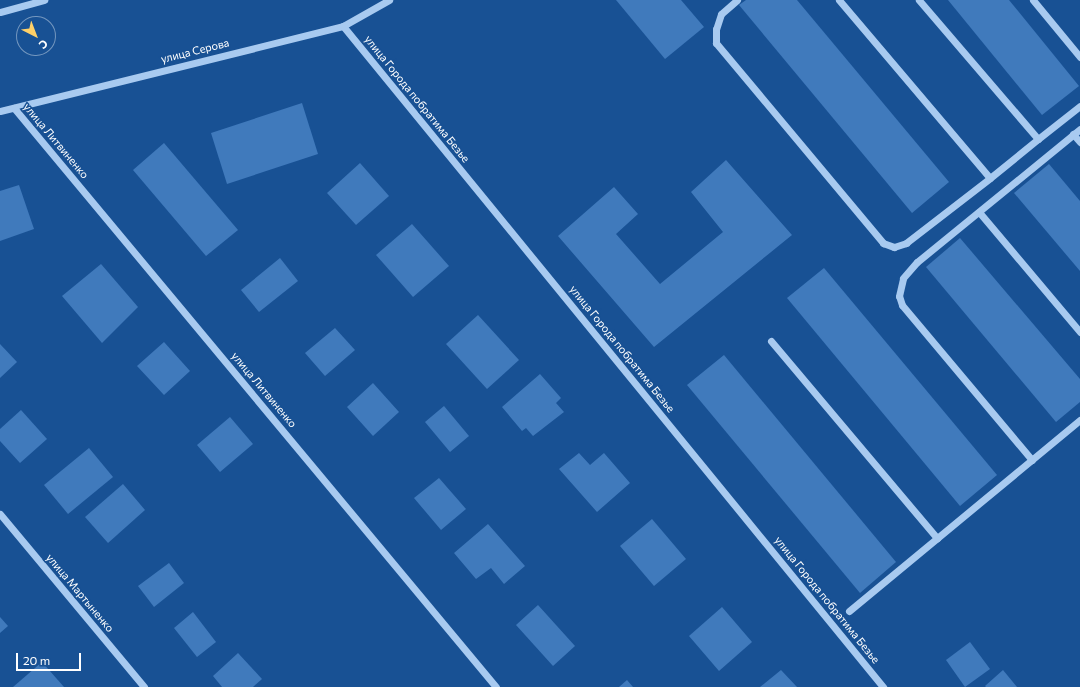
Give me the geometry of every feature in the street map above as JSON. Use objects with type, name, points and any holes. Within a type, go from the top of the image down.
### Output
[{"type":"street","points":[[0,12],[44,0]]},
{"type":"street","name":"улица Серова","points":[[0,111],[343,26],[389,0]]},
{"type":"street","points":[[737,0],[721,14],[716,29],[716,43],[883,243],[894,247],[906,243],[1080,106]]},
{"type":"street","points":[[839,0],[990,178]]},
{"type":"street","points":[[919,0],[1038,139]]},
{"type":"street","points":[[1033,0],[1080,58]]},
{"type":"street","name":"улица Города побратима Безье","points":[[343,26],[883,687]]},
{"type":"street","name":"улица Литвиненко","points":[[14,108],[496,687]]},
{"type":"street","points":[[1032,460],[902,305],[899,296],[903,278],[918,262],[1080,129]]},
{"type":"street","points":[[1073,134],[1080,142]]},
{"type":"street","points":[[979,212],[1080,332]]},
{"type":"street","points":[[771,341],[936,538]]},
{"type":"street","points":[[849,611],[1080,420]]},
{"type":"street","name":"улица Мартыненко","points":[[0,514],[144,687]]},
{"type":"building","points":[[616,0],[681,0],[704,27],[665,59]]},
{"type":"building","points":[[746,0],[797,0],[949,182],[912,213],[739,5]]},
{"type":"building","points":[[948,0],[1009,0],[1079,86],[1042,115]]},
{"type":"building","points":[[302,103],[318,154],[227,184],[211,133]]},
{"type":"building","points":[[164,143],[238,230],[206,256],[133,170]]},
{"type":"building","points":[[726,160],[792,235],[654,347],[558,236],[614,187],[638,214],[616,234],[660,284],[723,232],[691,192]]},
{"type":"building","points":[[360,163],[389,196],[356,225],[327,193]]},
{"type":"building","points":[[1049,164],[1080,201],[1080,271],[1014,193]]},
{"type":"building","points":[[19,185],[34,229],[0,241],[0,191]]},
{"type":"building","points":[[412,224],[449,266],[413,297],[376,255]]},
{"type":"building","points":[[960,238],[1080,379],[1080,402],[1056,422],[926,267]]},
{"type":"building","points":[[280,258],[298,281],[259,312],[241,290]]},
{"type":"building","points":[[101,264],[138,307],[102,343],[62,296]]},
{"type":"building","points":[[824,268],[997,475],[960,506],[787,298]]},
{"type":"building","points":[[478,315],[519,360],[487,389],[446,344]]},
{"type":"building","points":[[335,328],[355,350],[325,376],[305,353]]},
{"type":"building","points":[[164,342],[190,371],[164,395],[137,366]]},
{"type":"building","points":[[0,344],[17,362],[0,378]]},
{"type":"building","points":[[724,355],[896,562],[860,593],[687,385]]},
{"type":"building","points":[[540,374],[561,398],[556,403],[564,412],[533,436],[526,428],[522,431],[502,407]]},
{"type":"building","points":[[373,383],[399,412],[373,436],[347,407]]},
{"type":"building","points":[[444,406],[469,436],[450,452],[425,422]]},
{"type":"building","points":[[21,410],[47,439],[20,463],[0,441],[0,429]]},
{"type":"building","points":[[230,417],[253,444],[220,472],[197,445]]},
{"type":"building","points":[[89,448],[113,477],[68,514],[44,485]]},
{"type":"building","points":[[579,453],[590,465],[604,453],[630,483],[597,512],[559,469]]},
{"type":"building","points":[[439,478],[466,509],[441,530],[414,498]]},
{"type":"building","points":[[123,484],[145,510],[108,543],[85,517]]},
{"type":"building","points":[[652,519],[686,559],[654,586],[620,546]]},
{"type":"building","points":[[488,524],[525,566],[504,584],[491,568],[476,579],[454,553]]},
{"type":"building","points":[[169,563],[184,583],[154,607],[138,586]]},
{"type":"building","points":[[538,605],[575,646],[553,666],[516,625]]},
{"type":"building","points":[[722,607],[752,642],[719,671],[689,636]]},
{"type":"building","points":[[193,612],[216,642],[197,657],[174,628]]},
{"type":"building","points":[[0,617],[8,626],[0,633]]},
{"type":"building","points":[[970,642],[990,669],[965,687],[946,660]]},
{"type":"building","points":[[238,653],[262,679],[253,687],[222,687],[213,676]]},
{"type":"building","points":[[42,662],[64,687],[13,687]]},
{"type":"building","points":[[781,670],[797,687],[760,687]]},
{"type":"building","points":[[1003,670],[1017,687],[985,686]]},
{"type":"building","points":[[627,680],[633,687],[619,687]]}]
